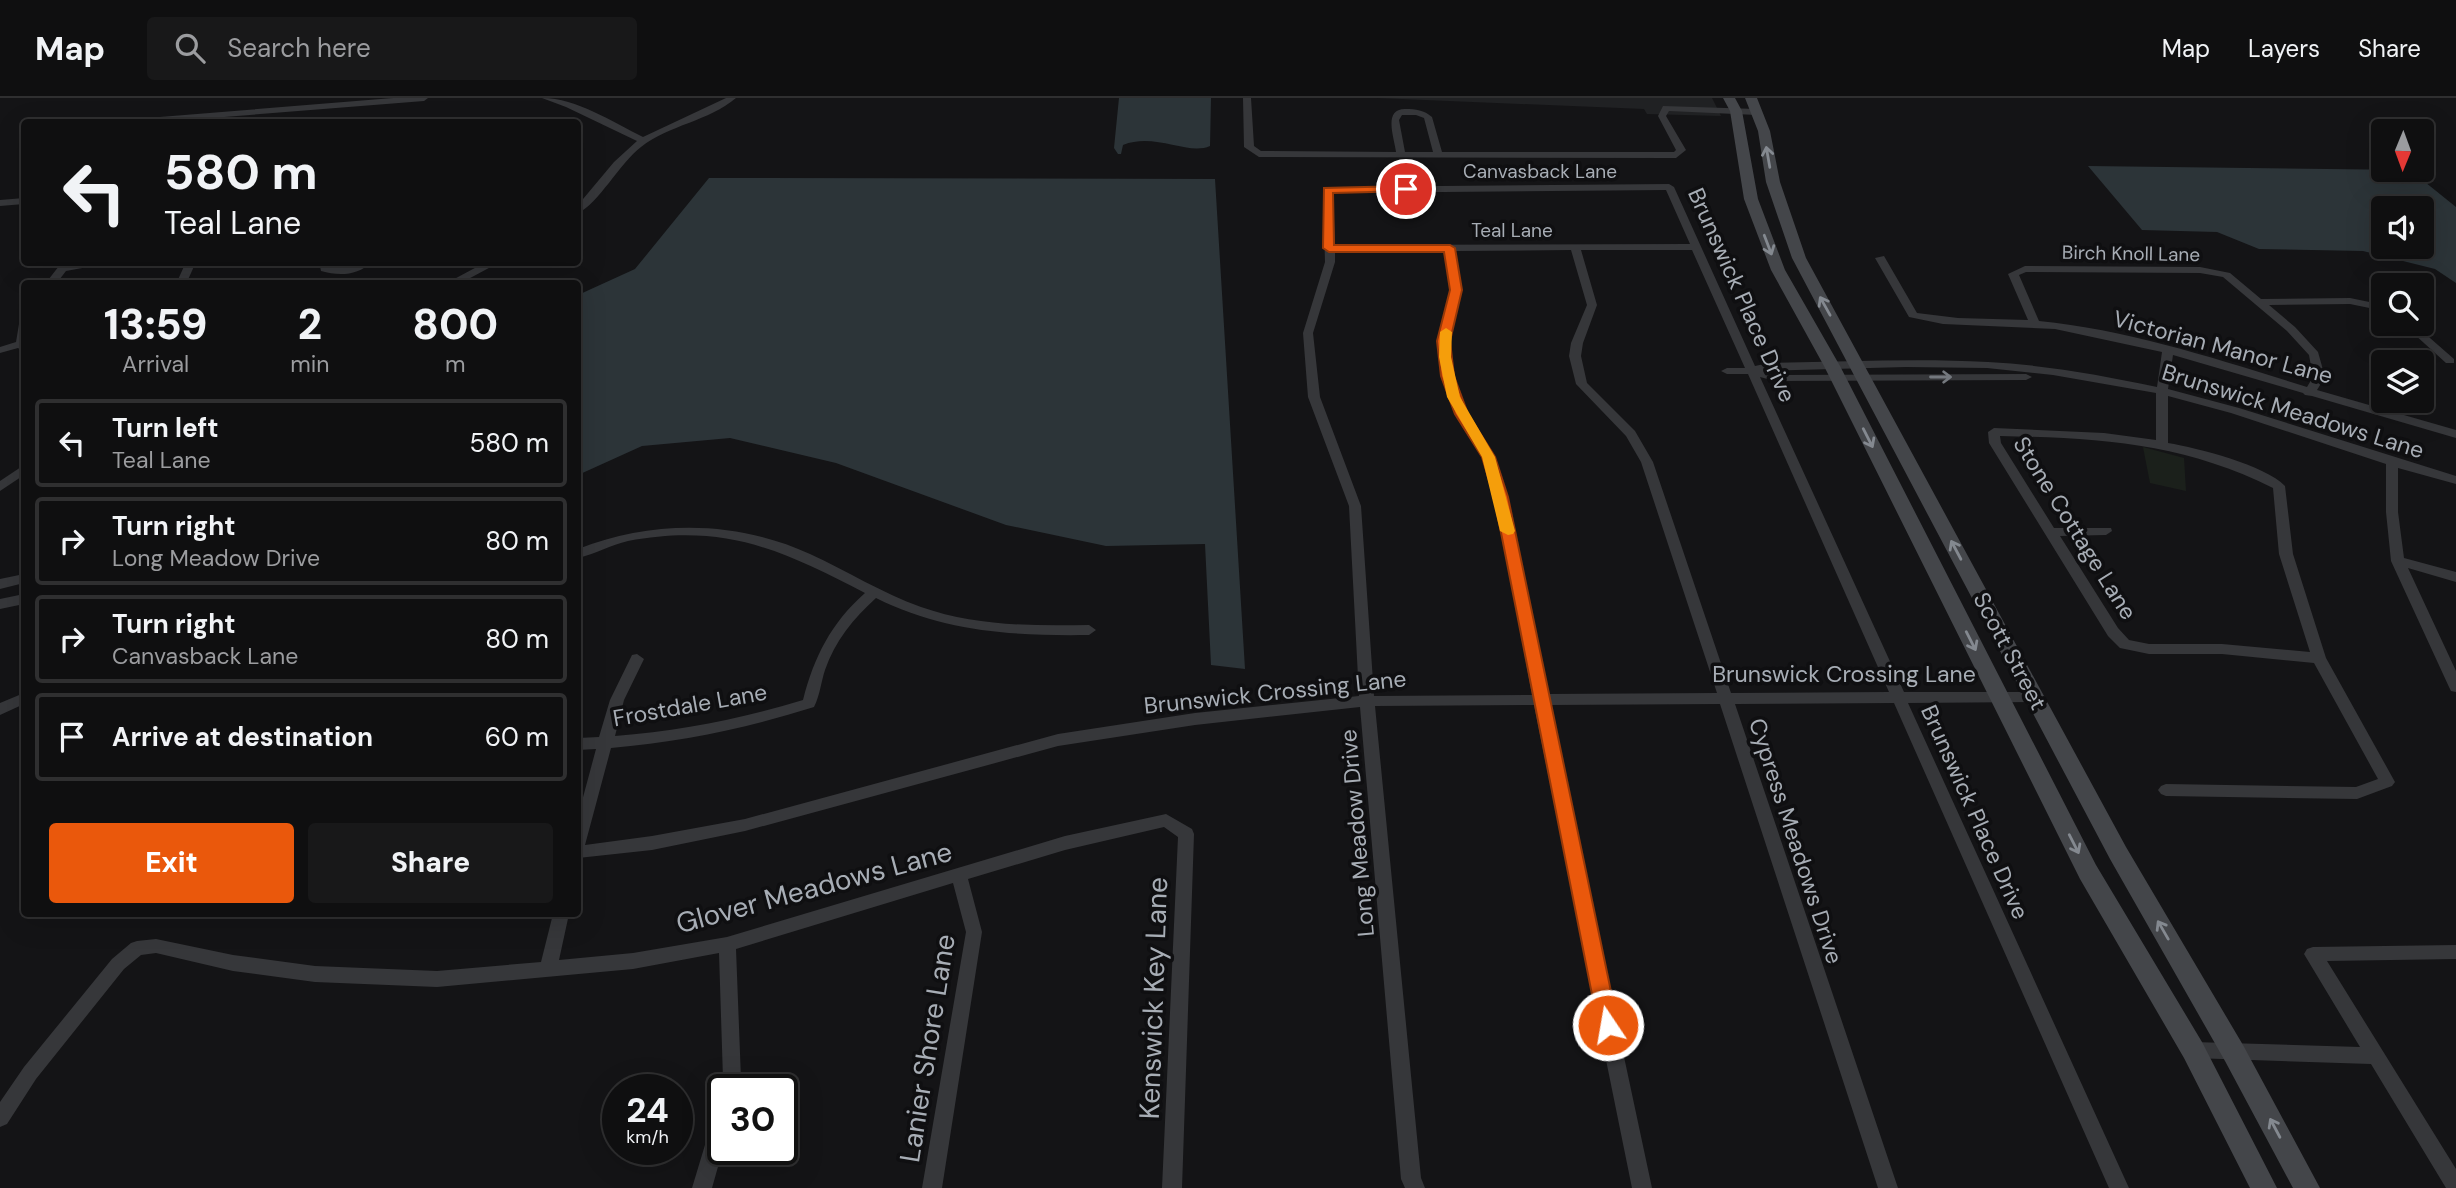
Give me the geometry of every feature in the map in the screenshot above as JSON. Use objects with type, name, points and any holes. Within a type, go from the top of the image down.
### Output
[{"type":"main road","name":"Scott Street","points":[[1729,98],[1736,111],[1751,199],[1778,270],[1834,372],[2088,872],[2193,1050],[2264,1188]]},
{"type":"main road","name":"Scott Street","points":[[1751,98],[1763,131],[1773,182],[1798,258],[1862,372],[2118,852],[2234,1053],[2307,1188]]},
{"type":"main road","points":[[1748,180],[1773,182]]},
{"type":"street","points":[[171,119],[424,98]]},
{"type":"street","points":[[546,98],[569,105],[643,140]]},
{"type":"street","points":[[581,207],[623,158],[643,140],[732,98]]},
{"type":"street","points":[[1247,98],[1250,147],[1259,154],[1676,155],[1681,150],[1662,116],[1665,108],[1756,112]]},
{"type":"street","points":[[1401,154],[1395,120],[1399,112],[1418,112],[1428,117],[1438,154]]},
{"type":"street","name":"Canvasback Lane","points":[[1328,190],[1669,187]]},
{"type":"street","name":"Brunswick Place Drive","points":[[1669,187],[2119,1188]]},
{"type":"street","name":"Long Meadow Drive","points":[[1328,190],[1330,262],[1308,333],[1314,397],[1355,506],[1367,701],[1411,1180],[1415,1188]]},
{"type":"street","points":[[0,203],[21,201]]},
{"type":"street","name":"Cypress Meadows Drive","points":[[1575,247],[1592,305],[1577,343],[1574,356],[1577,369],[1582,384],[1631,434],[1647,462],[1888,1188]]},
{"type":"street","name":"Teal Lane","points":[[1329,248],[1696,247]]},
{"type":"street","points":[[1450,248],[1456,290],[1444,341],[1448,376],[1461,414],[1489,457],[1499,488],[1642,1188]]},
{"type":"street","name":"Victorian Manor Lane","points":[[1880,258],[1913,315],[1933,320],[2035,324],[2168,350],[2456,434]]},
{"type":"street","points":[[53,280],[63,268],[77,266]]},
{"type":"street","points":[[325,266],[325,269],[337,272],[361,266]]},
{"type":"street","points":[[458,280],[487,266]]},
{"type":"street","name":"Birch Knoll Lane","points":[[2035,324],[2013,274],[2025,269],[2200,270],[2226,275],[2314,354],[2319,377],[2309,393]]},
{"type":"street","points":[[2258,302],[2350,301],[2371,305]]},
{"type":"street","points":[[2422,336],[2450,360]]},
{"type":"street","points":[[0,350],[21,347]]},
{"type":"street","points":[[2166,790],[2357,793],[2386,782],[2319,658],[2286,554],[2279,486],[2251,470],[2162,445],[2162,392],[2168,350]]},
{"type":"street","name":"Brunswick Meadows Lane","points":[[1727,371],[1751,371],[1774,378],[1834,372],[2076,376],[2162,392],[2252,417],[2392,464],[2456,480]]},
{"type":"street","name":"Stone Cottage Lane","points":[[2162,445],[2074,434],[1994,432],[1995,443],[2113,632],[2125,644],[2149,649],[2222,649],[2319,658]]},
{"type":"street","points":[[2392,464],[2392,512],[2398,561],[2456,687]]},
{"type":"street","points":[[0,487],[21,471]]},
{"type":"street","points":[[581,553],[628,537],[686,531],[740,536],[783,546],[873,593],[928,615],[974,628],[1089,631]]},
{"type":"street","points":[[2053,532],[2106,531]]},
{"type":"street","points":[[2398,561],[2456,577]]},
{"type":"street","points":[[0,584],[21,580]]},
{"type":"street","name":"Frostdale Lane","points":[[581,744],[699,729],[786,711],[809,703],[830,636],[853,610],[873,593]]},
{"type":"street","points":[[0,604],[21,600]]},
{"type":"street","points":[[581,831],[617,700],[637,659]]},
{"type":"street","name":"Brunswick Crossing Lane","points":[[581,852],[652,843],[745,825],[1058,740],[1195,719],[1367,701],[2034,697]]},
{"type":"street","points":[[0,709],[21,699]]},
{"type":"street","name":"Glover Meadows Lane","points":[[0,1118],[30,1073],[118,964],[136,948],[156,946],[233,963],[315,974],[437,979],[633,961],[727,944],[1065,843],[1166,820]]},
{"type":"street","name":"Kenswick Key Lane","points":[[1166,820],[1186,834],[1172,1188]]},
{"type":"street","name":"Lanier Shore Lane","points":[[932,1188],[974,932],[959,875]]},
{"type":"street","points":[[548,969],[560,917]]},
{"type":"street","points":[[727,944],[732,1074]]},
{"type":"street","points":[[2456,952],[2313,954],[2456,1187]]},
{"type":"street","points":[[2193,1050],[2375,1056]]},
{"type":"street","points":[[702,1188],[709,1165]]},
{"type":"shaded area","points":[[1119,98],[1211,98],[1210,146],[1192,148],[1159,142],[1135,142],[1123,145],[1121,154],[1118,154],[1114,148]]},
{"type":"shaded area","points":[[1377,98],[1712,98],[1721,116],[1647,114],[1644,109]]},
{"type":"shaded area","points":[[2088,166],[2371,170],[2371,182],[2425,182],[2456,207],[2456,283],[2435,269],[2395,259],[2434,259],[2434,196],[2371,196],[2371,253],[2259,249],[2217,232],[2142,230]]},
{"type":"shaded area","points":[[709,178],[1215,179],[1245,669],[1211,665],[1205,544],[1106,546],[1006,525],[836,463],[730,438],[642,446],[581,474],[581,294],[635,269]]},
{"type":"shaded area","points":[[2143,447],[2184,458],[2186,491],[2150,483]]},
{"type":"slow traffic","points":[[1446,332],[1445,357],[1453,397],[1489,457],[1508,531]]},
{"type":"route","points":[[1406,189],[1328,190],[1329,248],[1450,248],[1456,290],[1455,304],[1444,341],[1448,376],[1461,414],[1489,457],[1501,497],[1608,1025]]}]
